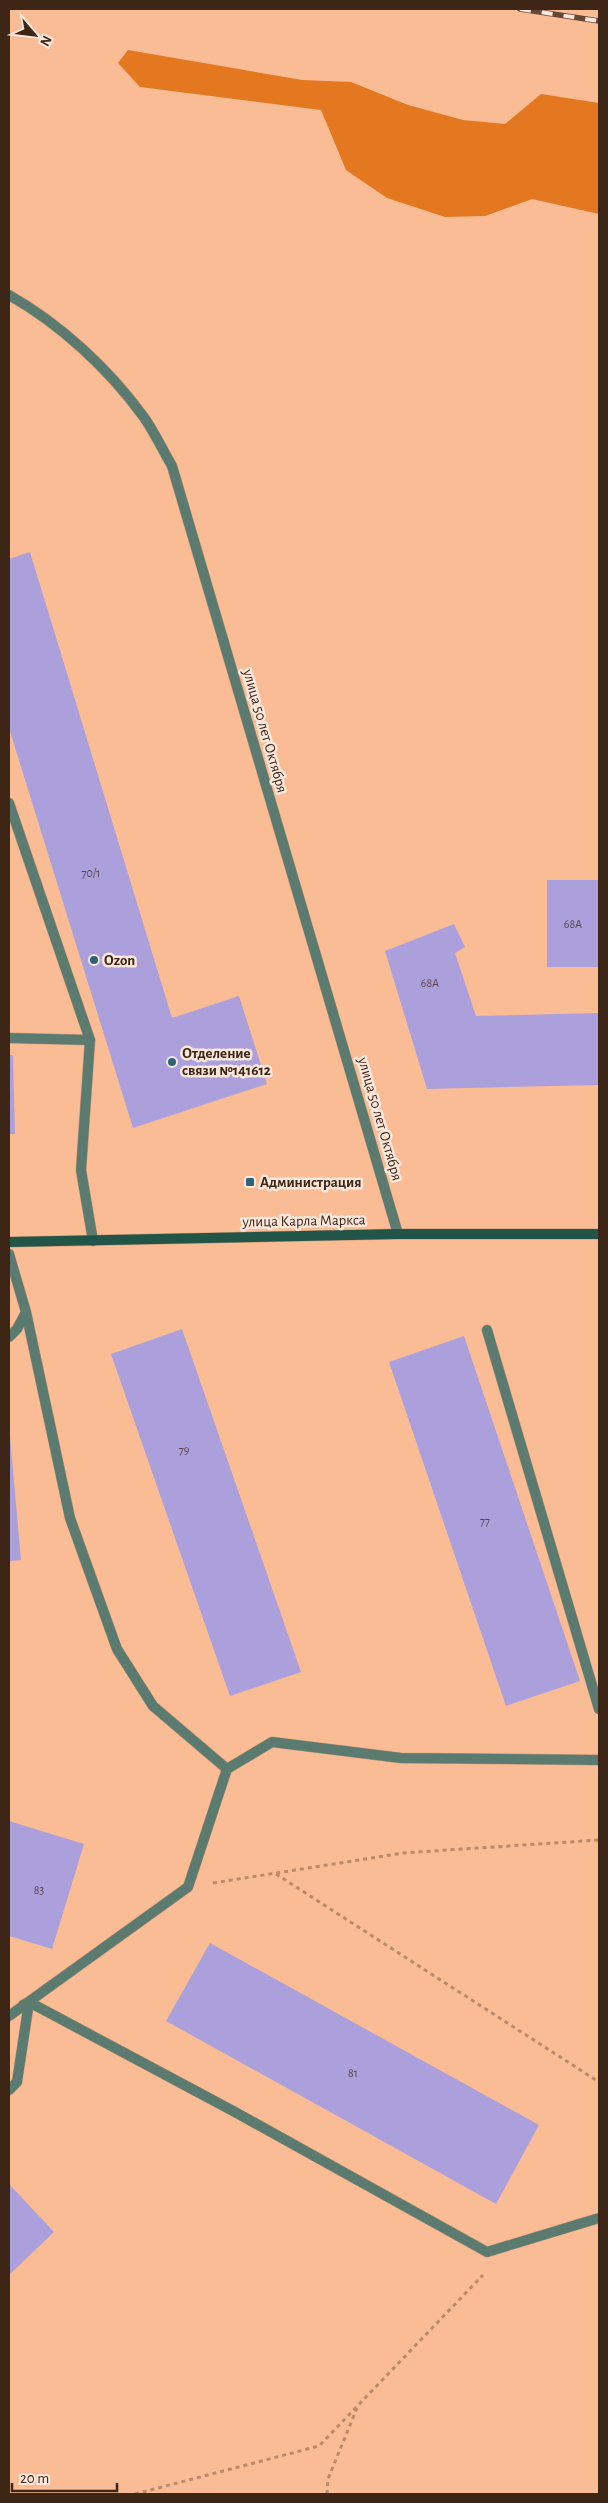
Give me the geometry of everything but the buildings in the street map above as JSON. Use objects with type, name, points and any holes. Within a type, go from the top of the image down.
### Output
[{"type":"street","name":"улица 50 лет Октября","points":[[9,295],[37,311],[116,382],[143,417],[172,466],[398,1234]]},
{"type":"street","points":[[9,803],[90,1040],[81,1170],[93,1241]]},
{"type":"street","points":[[9,1038],[90,1040]]},
{"type":"street","name":"улица Карла Маркса","points":[[9,1242],[398,1234],[599,1234]]},
{"type":"street","points":[[9,1254],[26,1312],[70,1518],[117,1649],[153,1706],[227,1769]]},
{"type":"street","points":[[9,1336],[17,1329],[26,1312]]},
{"type":"street","points":[[487,1330],[599,1709]]},
{"type":"street","points":[[9,2016],[188,1887],[227,1769],[272,1742],[401,1758],[599,1760]]},
{"type":"street","points":[[9,2012],[29,2002]]},
{"type":"street","points":[[9,2090],[17,2082],[29,2002]]},
{"type":"street","points":[[29,2002],[235,2112],[487,2252],[599,2218]]},
{"type":"path","points":[[188,1887],[402,1853],[599,1840]]},
{"type":"path","points":[[275,1873],[599,2082]]},
{"type":"path","points":[[135,2494],[319,2446],[513,2244]]},
{"type":"path","points":[[327,2494],[328,2479],[358,2405]]},
{"type":"shaded area","points":[[128,50],[302,80],[351,82],[408,105],[463,120],[505,124],[541,94],[599,103],[599,214],[532,199],[485,216],[445,217],[387,198],[346,170],[321,110],[140,87],[118,63]]},
{"type":"railway","points":[[520,9],[599,21]]},
{"type":"place","name":"Ozon","points":[[94,960]]},
{"type":"place","name":"Отделение связи №141612","points":[[172,1062]]},
{"type":"place","name":"Администрация","points":[[250,1182]]}]
